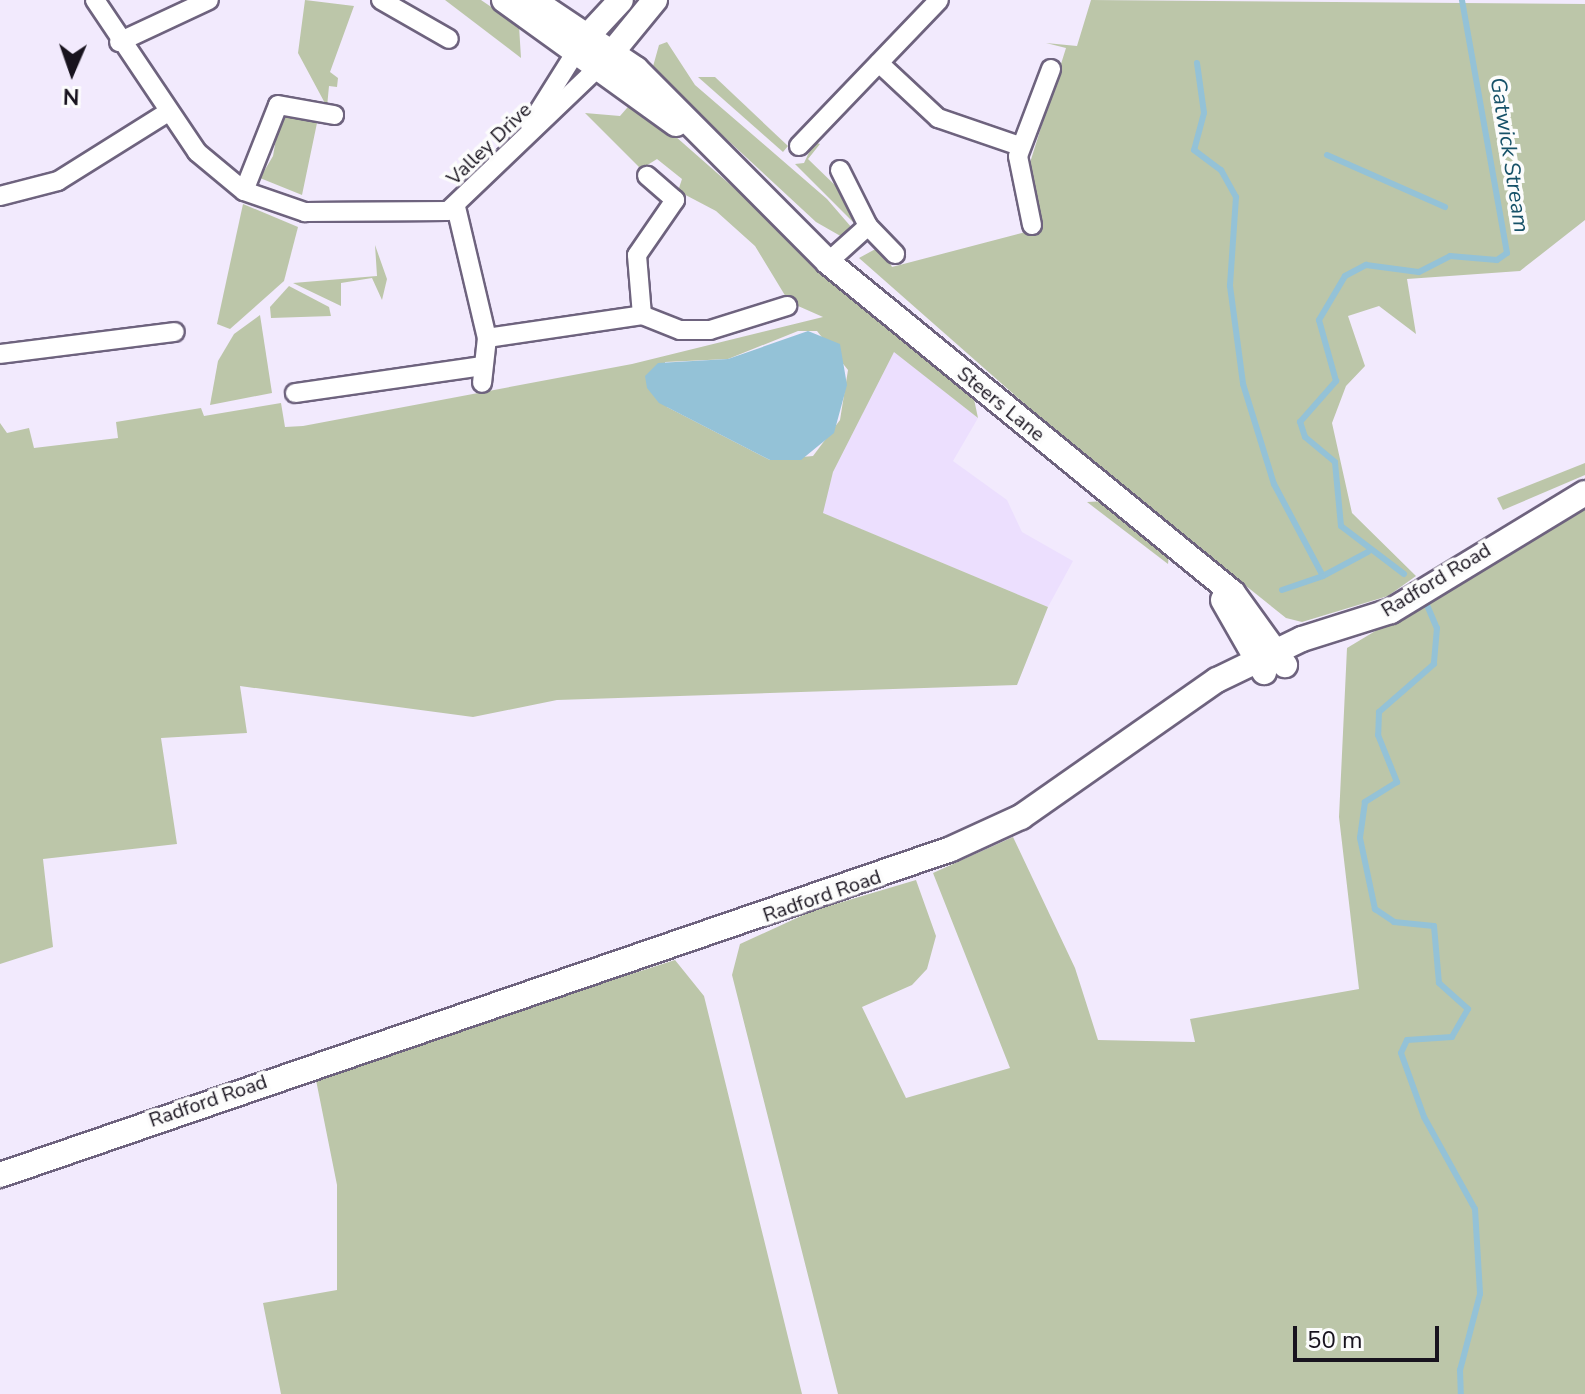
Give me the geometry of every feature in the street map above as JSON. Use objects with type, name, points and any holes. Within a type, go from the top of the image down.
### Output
[{"type":"street","name":"Valley Drive","points":[[95,0],[165,114],[244,191],[290,209],[340,216],[430,216],[456,207],[605,60]]},
{"type":"street","points":[[119,42],[209,0]]},
{"type":"street","points":[[381,0],[449,39]]},
{"type":"street","name":"Steers Lane","points":[[504,0],[582,43]]},
{"type":"street","name":"Steers Lane","points":[[533,0],[723,157],[828,262],[1246,606],[1271,662]]},
{"type":"street","points":[[517,148],[582,43],[621,0]]},
{"type":"street","points":[[605,60],[655,0]]},
{"type":"street","points":[[799,146],[939,0]]},
{"type":"street","points":[[879,63],[938,118],[1020,146]]},
{"type":"street","points":[[1032,225],[1019,175],[1020,146],[1041,112],[1051,69]]},
{"type":"street","points":[[244,191],[278,105],[334,115]]},
{"type":"street","points":[[0,196],[58,181],[165,114]]},
{"type":"street","points":[[840,170],[868,226],[895,254]]},
{"type":"street","points":[[642,315],[637,255],[675,200],[647,176]]},
{"type":"street","points":[[295,393],[482,375],[487,338],[456,207]]},
{"type":"street","points":[[828,262],[868,226]]},
{"type":"street","points":[[487,338],[642,315],[703,331],[787,306]]},
{"type":"street","points":[[0,354],[175,332]]},
{"type":"street","name":"Radford Road","points":[[0,1175],[919,862],[1021,817],[1153,728],[1271,662],[1382,614],[1585,493]]},
{"type":"shaded area","points":[[894,351],[978,418],[953,461],[1007,500],[1022,532],[1073,561],[1048,607],[822,513],[833,472]]},
{"type":"green space","points":[[305,0],[354,6],[330,72],[338,78],[337,87],[329,86],[327,107],[298,53]]},
{"type":"green space","points":[[445,0],[481,0],[519,26],[521,58]]},
{"type":"green space","points":[[1091,0],[1585,4],[1585,220],[1520,271],[1407,279],[1416,334],[1379,306],[1348,316],[1365,366],[1346,386],[1332,423],[1352,513],[1416,576],[1388,596],[1302,622],[1286,618],[1085,457],[859,258],[881,246],[892,267],[1041,228],[1028,169],[1066,48],[1046,43],[1077,46]]},
{"type":"green space","points":[[667,42],[695,85],[827,199],[852,228],[844,238],[816,222],[652,70],[659,45]]},
{"type":"green space","points":[[698,77],[715,77],[788,146],[783,152]]},
{"type":"green space","points":[[634,100],[974,399],[978,418],[894,352],[833,472],[823,513],[1048,607],[1017,685],[557,700],[473,717],[240,686],[247,733],[161,738],[177,844],[43,859],[53,947],[0,964],[0,423],[7,433],[29,428],[34,448],[118,438],[116,422],[201,408],[204,416],[281,403],[285,427],[303,426],[632,364],[823,317],[789,302],[755,246],[716,211],[678,191],[682,179],[657,159],[641,169],[585,113],[620,116]],"holes":[[[798,331],[817,331],[848,370],[840,420],[813,456],[770,460],[667,407],[665,362],[728,359]]]},
{"type":"green space","points":[[281,110],[317,123],[302,195],[260,178],[273,156]]},
{"type":"green space","points":[[814,142],[820,144],[808,159],[841,191],[855,224],[795,164],[804,163]]},
{"type":"green space","points":[[243,204],[298,227],[284,281],[230,329],[217,324]]},
{"type":"green space","points":[[375,245],[387,279],[382,300],[372,278],[341,283],[341,306],[293,283],[377,276]]},
{"type":"green space","points":[[289,286],[329,307],[331,316],[271,318],[270,307]]},
{"type":"green space","points":[[260,315],[272,393],[210,405],[218,361],[234,334]]},
{"type":"green space","points":[[1585,463],[1585,475],[1503,510],[1497,498]]},
{"type":"green space","points":[[1107,501],[1169,554],[1168,564],[1087,502]]},
{"type":"green space","points":[[1585,505],[1585,1394],[838,1394],[732,975],[740,944],[812,911],[916,880],[936,936],[927,969],[912,985],[862,1007],[906,1098],[1010,1068],[933,873],[1013,837],[1075,968],[1098,1040],[1195,1042],[1190,1019],[1359,989],[1339,817],[1347,648]]},
{"type":"green space","points":[[675,960],[704,996],[802,1394],[281,1394],[263,1303],[337,1290],[337,1185],[315,1075]]},
{"type":"water","points":[[808,331],[840,344],[847,385],[834,433],[801,460],[770,460],[659,403],[647,388],[645,376],[658,363],[728,359]]},
{"type":"waterway","name":"Gatwick Stream","points":[[1404,574],[1341,526],[1335,462],[1305,437],[1300,422],[1336,381],[1319,320],[1345,276],[1366,265],[1419,272],[1450,256],[1497,260],[1507,253],[1462,0]]},
{"type":"waterway","points":[[1197,63],[1204,113],[1194,150],[1221,170],[1236,197],[1230,286],[1243,384],[1274,484],[1323,576],[1368,552]]},
{"type":"waterway","points":[[1327,155],[1445,207]]},
{"type":"waterway","points":[[1282,590],[1323,576]]},
{"type":"waterway","name":"Gatwick Stream","points":[[1427,605],[1437,628],[1434,664],[1379,712],[1378,735],[1397,782],[1365,802],[1360,838],[1375,909],[1394,922],[1434,926],[1439,983],[1468,1009],[1452,1037],[1407,1040],[1401,1053],[1424,1117],[1475,1209],[1480,1294],[1460,1370],[1461,1394]]}]
